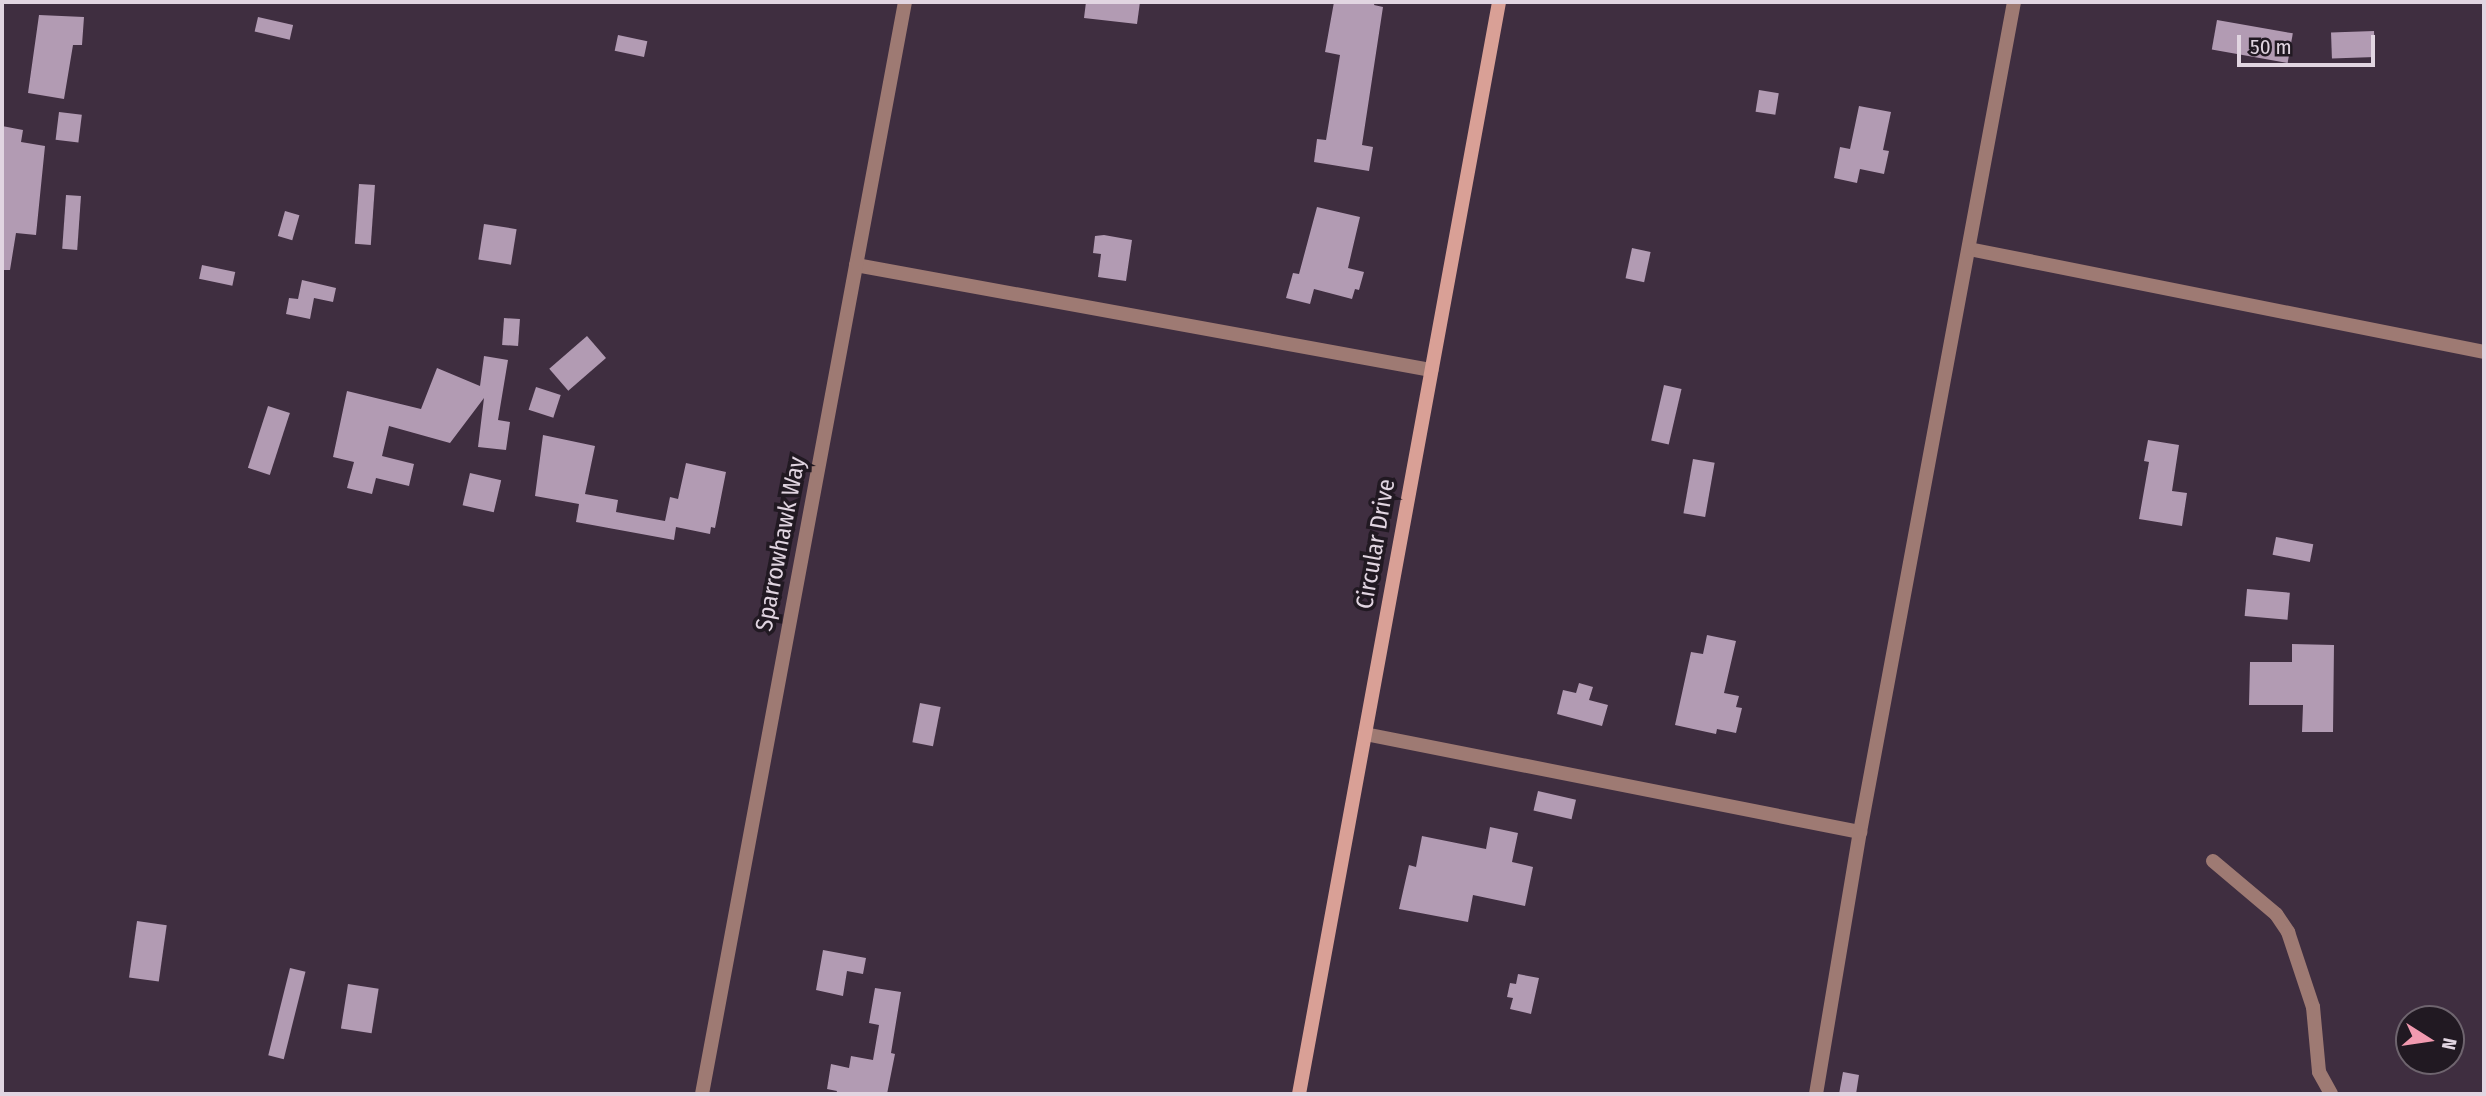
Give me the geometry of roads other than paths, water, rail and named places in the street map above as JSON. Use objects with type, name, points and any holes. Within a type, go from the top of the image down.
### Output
[{"type":"street","name":"Sparrowhawk Way","points":[[702,1094],[905,2]]},
{"type":"street","name":"Circular Drive","points":[[1299,1094],[1499,2]]},
{"type":"street","points":[[1816,1094],[1860,832],[2014,2]]},
{"type":"street","points":[[1969,249],[2484,352]]},
{"type":"street","points":[[856,265],[1431,370]]},
{"type":"street","points":[[1365,734],[1860,832]]},
{"type":"street","points":[[2213,861],[2276,914],[2288,932],[2313,1007],[2319,1072],[2331,1094]]}]
